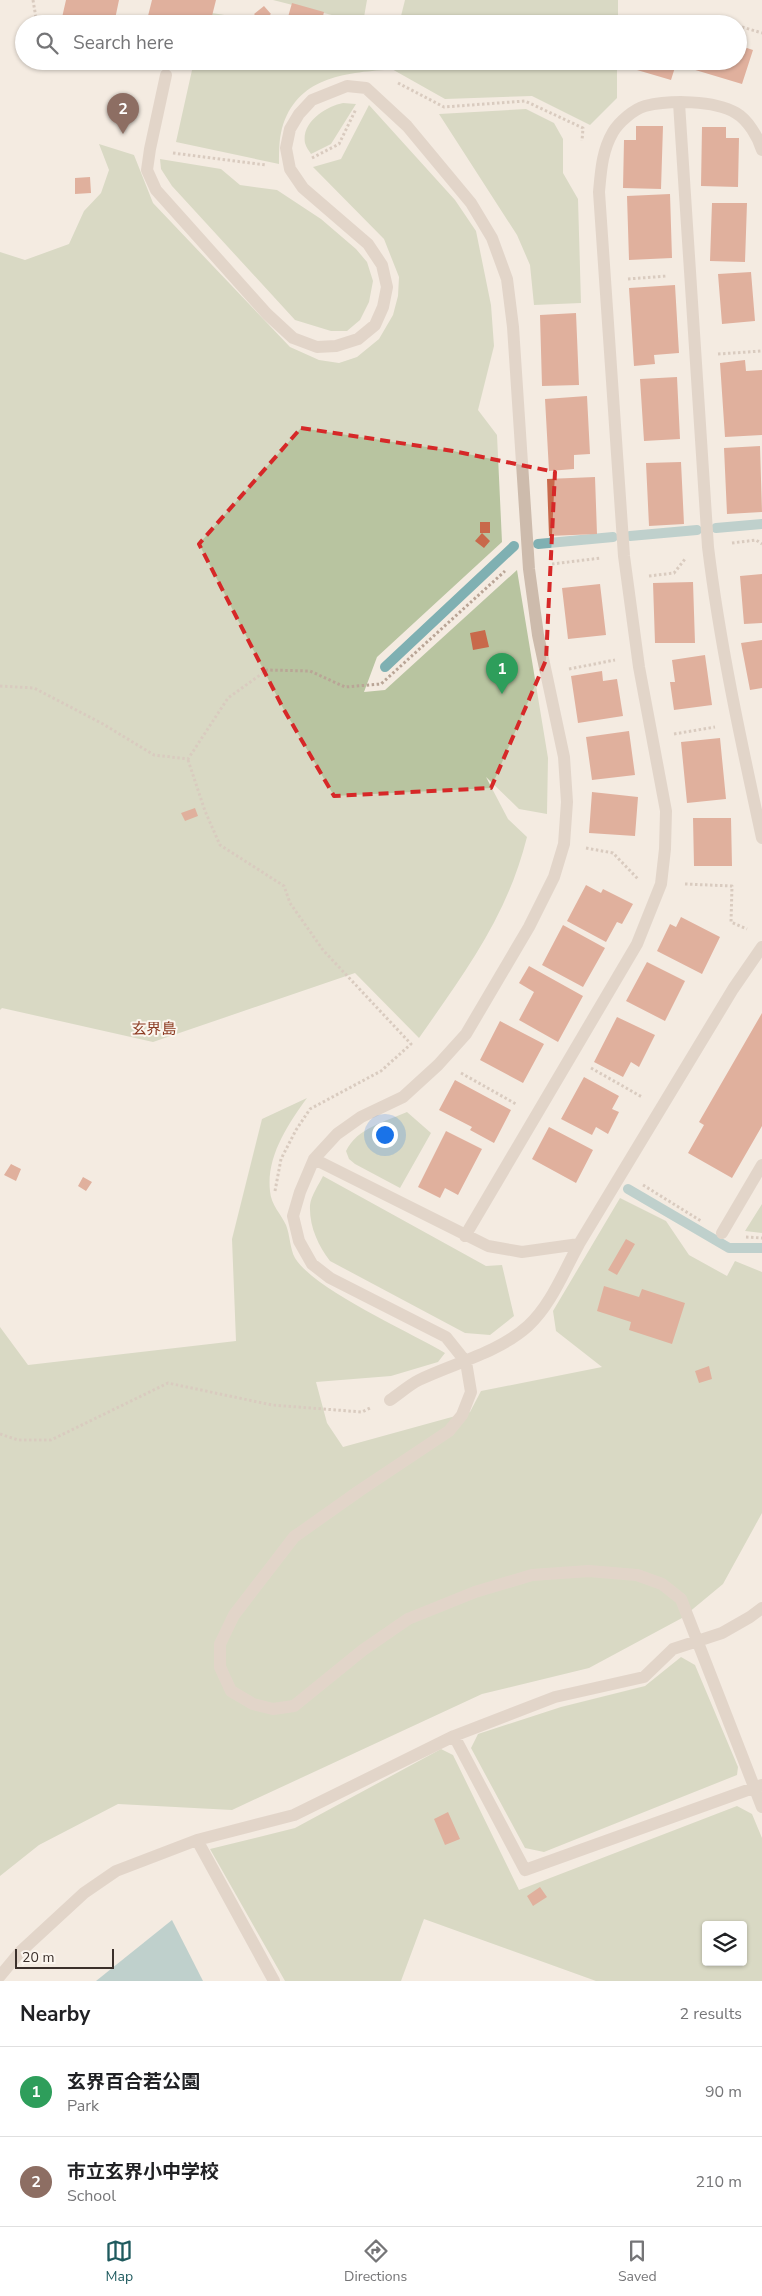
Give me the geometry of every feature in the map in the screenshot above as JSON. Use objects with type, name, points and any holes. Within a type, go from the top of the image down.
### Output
[{"type":"street","points":[[166,75],[147,170],[156,190],[267,314],[293,338],[317,347],[336,346],[358,339],[375,325],[383,307],[387,287],[382,265],[368,244],[303,188],[290,169],[286,148],[290,129],[299,114],[312,100],[347,86],[366,88],[407,126],[471,203],[492,238],[507,279],[513,327],[529,564],[538,635],[564,757],[567,802],[564,844],[554,877],[530,927],[466,1034],[438,1065],[403,1097],[361,1117],[337,1134],[314,1159],[300,1192],[293,1216],[299,1241],[312,1264],[330,1278],[446,1337],[466,1362],[471,1392],[462,1415],[450,1431],[358,1491],[294,1537],[234,1615],[220,1644],[220,1667],[231,1691],[253,1704],[273,1709],[294,1706],[363,1650],[408,1619],[475,1592],[532,1576],[589,1571],[637,1575],[662,1584],[681,1598],[758,1787],[762,1807]]},
{"type":"street","points":[[678,103],[708,547],[714,597],[737,723],[762,838]]},
{"type":"street","points":[[464,1236],[638,944],[661,884],[665,849],[666,812],[637,655],[624,556],[599,192],[602,158],[613,132],[624,119],[644,106],[678,103],[713,103],[736,113],[749,125],[762,150]]},
{"type":"street","points":[[390,1400],[418,1381],[466,1362],[509,1339],[528,1326],[542,1309],[579,1244],[733,989],[762,947]]},
{"type":"street","points":[[314,1159],[464,1236],[488,1246],[522,1252],[579,1244]]},
{"type":"street","points":[[722,1233],[762,1165]]},
{"type":"street","points":[[0,1976],[20,1952],[92,1887],[116,1871],[198,1840],[294,1815],[454,1736],[555,1697],[644,1677],[673,1649],[722,1633],[762,1608]]},
{"type":"street","points":[[454,1736],[525,1870],[758,1787]]},
{"type":"street","points":[[198,1840],[274,1981]]},
{"type":"path","points":[[33,0],[36,15]]},
{"type":"path","points":[[747,28],[762,33]]},
{"type":"path","points":[[366,88],[388,78],[444,106],[525,101],[583,128],[582,146]]},
{"type":"path","points":[[606,281],[690,274]]},
{"type":"path","points":[[695,347],[710,354],[762,351]]},
{"type":"path","points":[[188,759],[228,698],[267,670],[310,671],[345,687],[381,684],[514,563],[558,563],[624,556]]},
{"type":"path","points":[[565,669],[637,655]]},
{"type":"path","points":[[0,686],[34,688],[103,724],[154,755],[188,759]]},
{"type":"path","points":[[664,736],[737,723]]},
{"type":"path","points":[[188,759],[205,811],[220,845],[284,886],[290,903],[323,950],[411,1044],[382,1071],[310,1109]]},
{"type":"path","points":[[590,1067],[662,1108]]},
{"type":"path","points":[[457,1071],[536,1116]]},
{"type":"path","points":[[623,1173],[728,1237],[762,1238]]},
{"type":"path","points":[[0,1434],[18,1440],[51,1440],[168,1384],[272,1405],[362,1412],[390,1400]]},
{"type":"highlighted area","points":[[301,428],[453,451],[555,472],[546,660],[491,788],[334,796],[283,708],[199,544]]},
{"type":"green space","points":[[273,0],[367,0],[364,15],[332,15]]},
{"type":"green space","points":[[405,0],[618,0],[618,15],[401,15]]},
{"type":"green space","points":[[192,70],[385,70],[335,77],[307,91],[296,101],[287,115],[280,137],[279,164],[176,142]]},
{"type":"green space","points":[[394,70],[617,70],[617,98],[590,125],[532,96],[445,99]]},
{"type":"green space","points":[[343,103],[356,104],[331,144],[311,154],[305,143],[307,128],[323,111]]},
{"type":"green space","points":[[369,105],[455,200],[476,231],[491,305],[494,346],[478,410],[497,435],[502,542],[377,657],[364,692],[385,690],[517,570],[548,758],[547,814],[519,809],[486,777],[508,819],[527,837],[519,866],[508,893],[483,943],[419,1038],[355,973],[153,1042],[2,1008],[0,1010],[0,252],[25,260],[69,244],[84,211],[101,193],[109,170],[99,144],[134,155],[153,203],[290,347],[319,360],[339,363],[357,357],[379,339],[393,315],[398,296],[399,277],[384,239],[313,167],[341,159]]},
{"type":"green space","points":[[526,109],[554,123],[563,139],[563,173],[578,199],[581,303],[534,305],[530,265],[517,235],[439,114]]},
{"type":"green space","points":[[160,159],[221,169],[240,185],[277,190],[321,219],[356,249],[367,262],[373,281],[369,302],[360,320],[347,331],[331,331],[295,320],[172,186],[161,169]]},
{"type":"green space","points":[[307,1098],[280,1142],[271,1166],[270,1178],[272,1201],[286,1225],[295,1258],[306,1270],[342,1297],[445,1353],[438,1362],[391,1376],[316,1382],[327,1423],[343,1447],[470,1412],[481,1391],[602,1367],[556,1331],[553,1311],[620,1198],[666,1221],[689,1255],[727,1276],[735,1261],[762,1272],[762,1513],[723,1584],[682,1618],[589,1668],[482,1694],[232,1810],[118,1804],[39,1845],[0,1876],[0,1327],[28,1365],[236,1341],[232,1239],[262,1119]]},
{"type":"green space","points":[[407,1112],[431,1133],[400,1188],[355,1164],[349,1159],[346,1151],[351,1143],[364,1131]]},
{"type":"green space","points":[[323,1176],[486,1266],[502,1265],[514,1316],[490,1335],[465,1333],[330,1261],[315,1235],[310,1213],[312,1198]]},
{"type":"green space","points":[[762,1204],[762,1233],[745,1231]]},
{"type":"green space","points":[[681,1657],[695,1665],[738,1767],[737,1775],[544,1852],[525,1848],[471,1748],[478,1734],[561,1707],[645,1686]]},
{"type":"green space","points":[[441,1749],[453,1755],[519,1890],[737,1806],[752,1814],[762,1838],[762,1981],[596,1981],[424,1919],[401,1981],[285,1981],[210,1849],[295,1828]]},
{"type":"water","points":[[172,1920],[203,1981],[96,1981]]},
{"type":"building","points":[[66,0],[119,0],[116,15],[63,15]]},
{"type":"building","points":[[152,0],[216,0],[212,15],[148,15]]},
{"type":"building","points":[[292,3],[324,12],[323,15],[289,15]]},
{"type":"building","points":[[264,6],[271,14],[255,15]]},
{"type":"building","points":[[747,48],[753,50],[747,69]]},
{"type":"building","points":[[637,70],[674,70],[671,80]]},
{"type":"building","points":[[695,70],[747,70],[742,84]]},
{"type":"building","points":[[636,126],[663,126],[661,189],[623,188],[624,140],[636,140]]},
{"type":"building","points":[[702,127],[726,127],[726,138],[739,138],[738,187],[701,186]]},
{"type":"building","points":[[90,177],[91,193],[75,194],[75,178]]},
{"type":"building","points":[[670,194],[672,258],[629,260],[627,196]]},
{"type":"building","points":[[712,203],[747,203],[745,262],[710,261]]},
{"type":"building","points":[[751,272],[755,321],[722,324],[718,274]]},
{"type":"building","points":[[675,285],[679,353],[654,355],[655,364],[634,366],[629,288]]},
{"type":"building","points":[[576,313],[579,385],[542,386],[540,315]]},
{"type":"building","points":[[745,360],[746,371],[762,370],[762,435],[725,437],[720,363]]},
{"type":"building","points":[[677,377],[680,439],[644,441],[640,379]]},
{"type":"building","points":[[587,396],[590,454],[574,455],[574,469],[549,471],[545,399]]},
{"type":"building","points":[[760,446],[762,512],[727,514],[724,448]]},
{"type":"building","points":[[681,462],[684,524],[649,526],[646,463]]},
{"type":"building","points":[[595,477],[597,534],[549,536],[547,479]]},
{"type":"building","points":[[480,522],[490,522],[490,533],[480,533]]},
{"type":"building","points":[[482,533],[490,541],[484,548],[475,541]]},
{"type":"building","points":[[762,574],[762,623],[744,624],[740,576]]},
{"type":"building","points":[[693,582],[695,643],[655,643],[653,583]]},
{"type":"building","points":[[600,584],[606,635],[568,639],[562,588]]},
{"type":"building","points":[[485,630],[489,647],[473,650],[470,633]]},
{"type":"building","points":[[762,640],[762,688],[750,690],[741,643]]},
{"type":"building","points":[[705,655],[712,705],[674,710],[670,682],[675,682],[672,660]]},
{"type":"building","points":[[602,671],[603,681],[617,679],[623,716],[578,723],[571,676]]},
{"type":"building","points":[[629,731],[635,775],[592,780],[586,737]]},
{"type":"building","points":[[720,738],[726,799],[687,803],[681,742]]},
{"type":"building","points":[[592,792],[638,797],[635,836],[589,833]]},
{"type":"building","points":[[195,808],[198,816],[185,821],[181,813]]},
{"type":"building","points":[[693,818],[731,818],[732,866],[694,866]]},
{"type":"building","points":[[586,885],[601,893],[603,889],[633,904],[622,924],[617,922],[606,942],[567,921]]},
{"type":"building","points":[[681,917],[720,937],[702,974],[657,951],[670,924],[676,927]]},
{"type":"building","points":[[563,925],[605,948],[583,987],[542,965]]},
{"type":"building","points":[[647,962],[685,981],[665,1021],[626,1001]]},
{"type":"building","points":[[529,966],[583,996],[558,1042],[519,1020],[534,992],[519,983]]},
{"type":"building","points":[[762,1013],[762,1126],[732,1178],[688,1153],[704,1125],[699,1122]]},
{"type":"building","points":[[617,1017],[655,1035],[639,1067],[631,1062],[623,1077],[594,1062]]},
{"type":"building","points":[[500,1021],[544,1044],[523,1083],[480,1060]]},
{"type":"building","points":[[584,1077],[619,1096],[612,1109],[619,1112],[608,1134],[596,1127],[592,1135],[561,1119]]},
{"type":"building","points":[[455,1080],[511,1110],[494,1143],[470,1130],[472,1127],[439,1110]]},
{"type":"building","points":[[549,1127],[593,1150],[576,1183],[532,1159]]},
{"type":"building","points":[[446,1131],[482,1149],[458,1195],[445,1188],[440,1198],[418,1187]]},
{"type":"building","points":[[11,1164],[21,1169],[16,1181],[4,1175]]},
{"type":"building","points":[[83,1177],[92,1182],[86,1191],[78,1186]]},
{"type":"building","points":[[626,1239],[635,1244],[617,1275],[608,1270]]},
{"type":"building","points":[[604,1286],[639,1297],[642,1289],[685,1303],[672,1344],[629,1330],[631,1322],[597,1311]]},
{"type":"building","points":[[709,1366],[712,1379],[699,1383],[695,1371]]},
{"type":"building","points":[[448,1812],[460,1839],[445,1845],[434,1819]]},
{"type":"building","points":[[540,1887],[547,1897],[533,1906],[527,1896]]},
{"type":"waterway","points":[[716,528],[762,524]]},
{"type":"waterway","points":[[630,536],[697,530]]},
{"type":"waterway","points":[[538,544],[613,537]]},
{"type":"waterway","points":[[385,667],[514,546]]},
{"type":"waterway","points":[[628,1189],[729,1248],[762,1248]]},
{"type":"place","name":"市立玄界小中学校","points":[[123,134]]},
{"type":"place","name":"玄界百合若公園","points":[[502,694]]},
{"type":"district","name":"玄界島","points":[[154,1029]]}]
